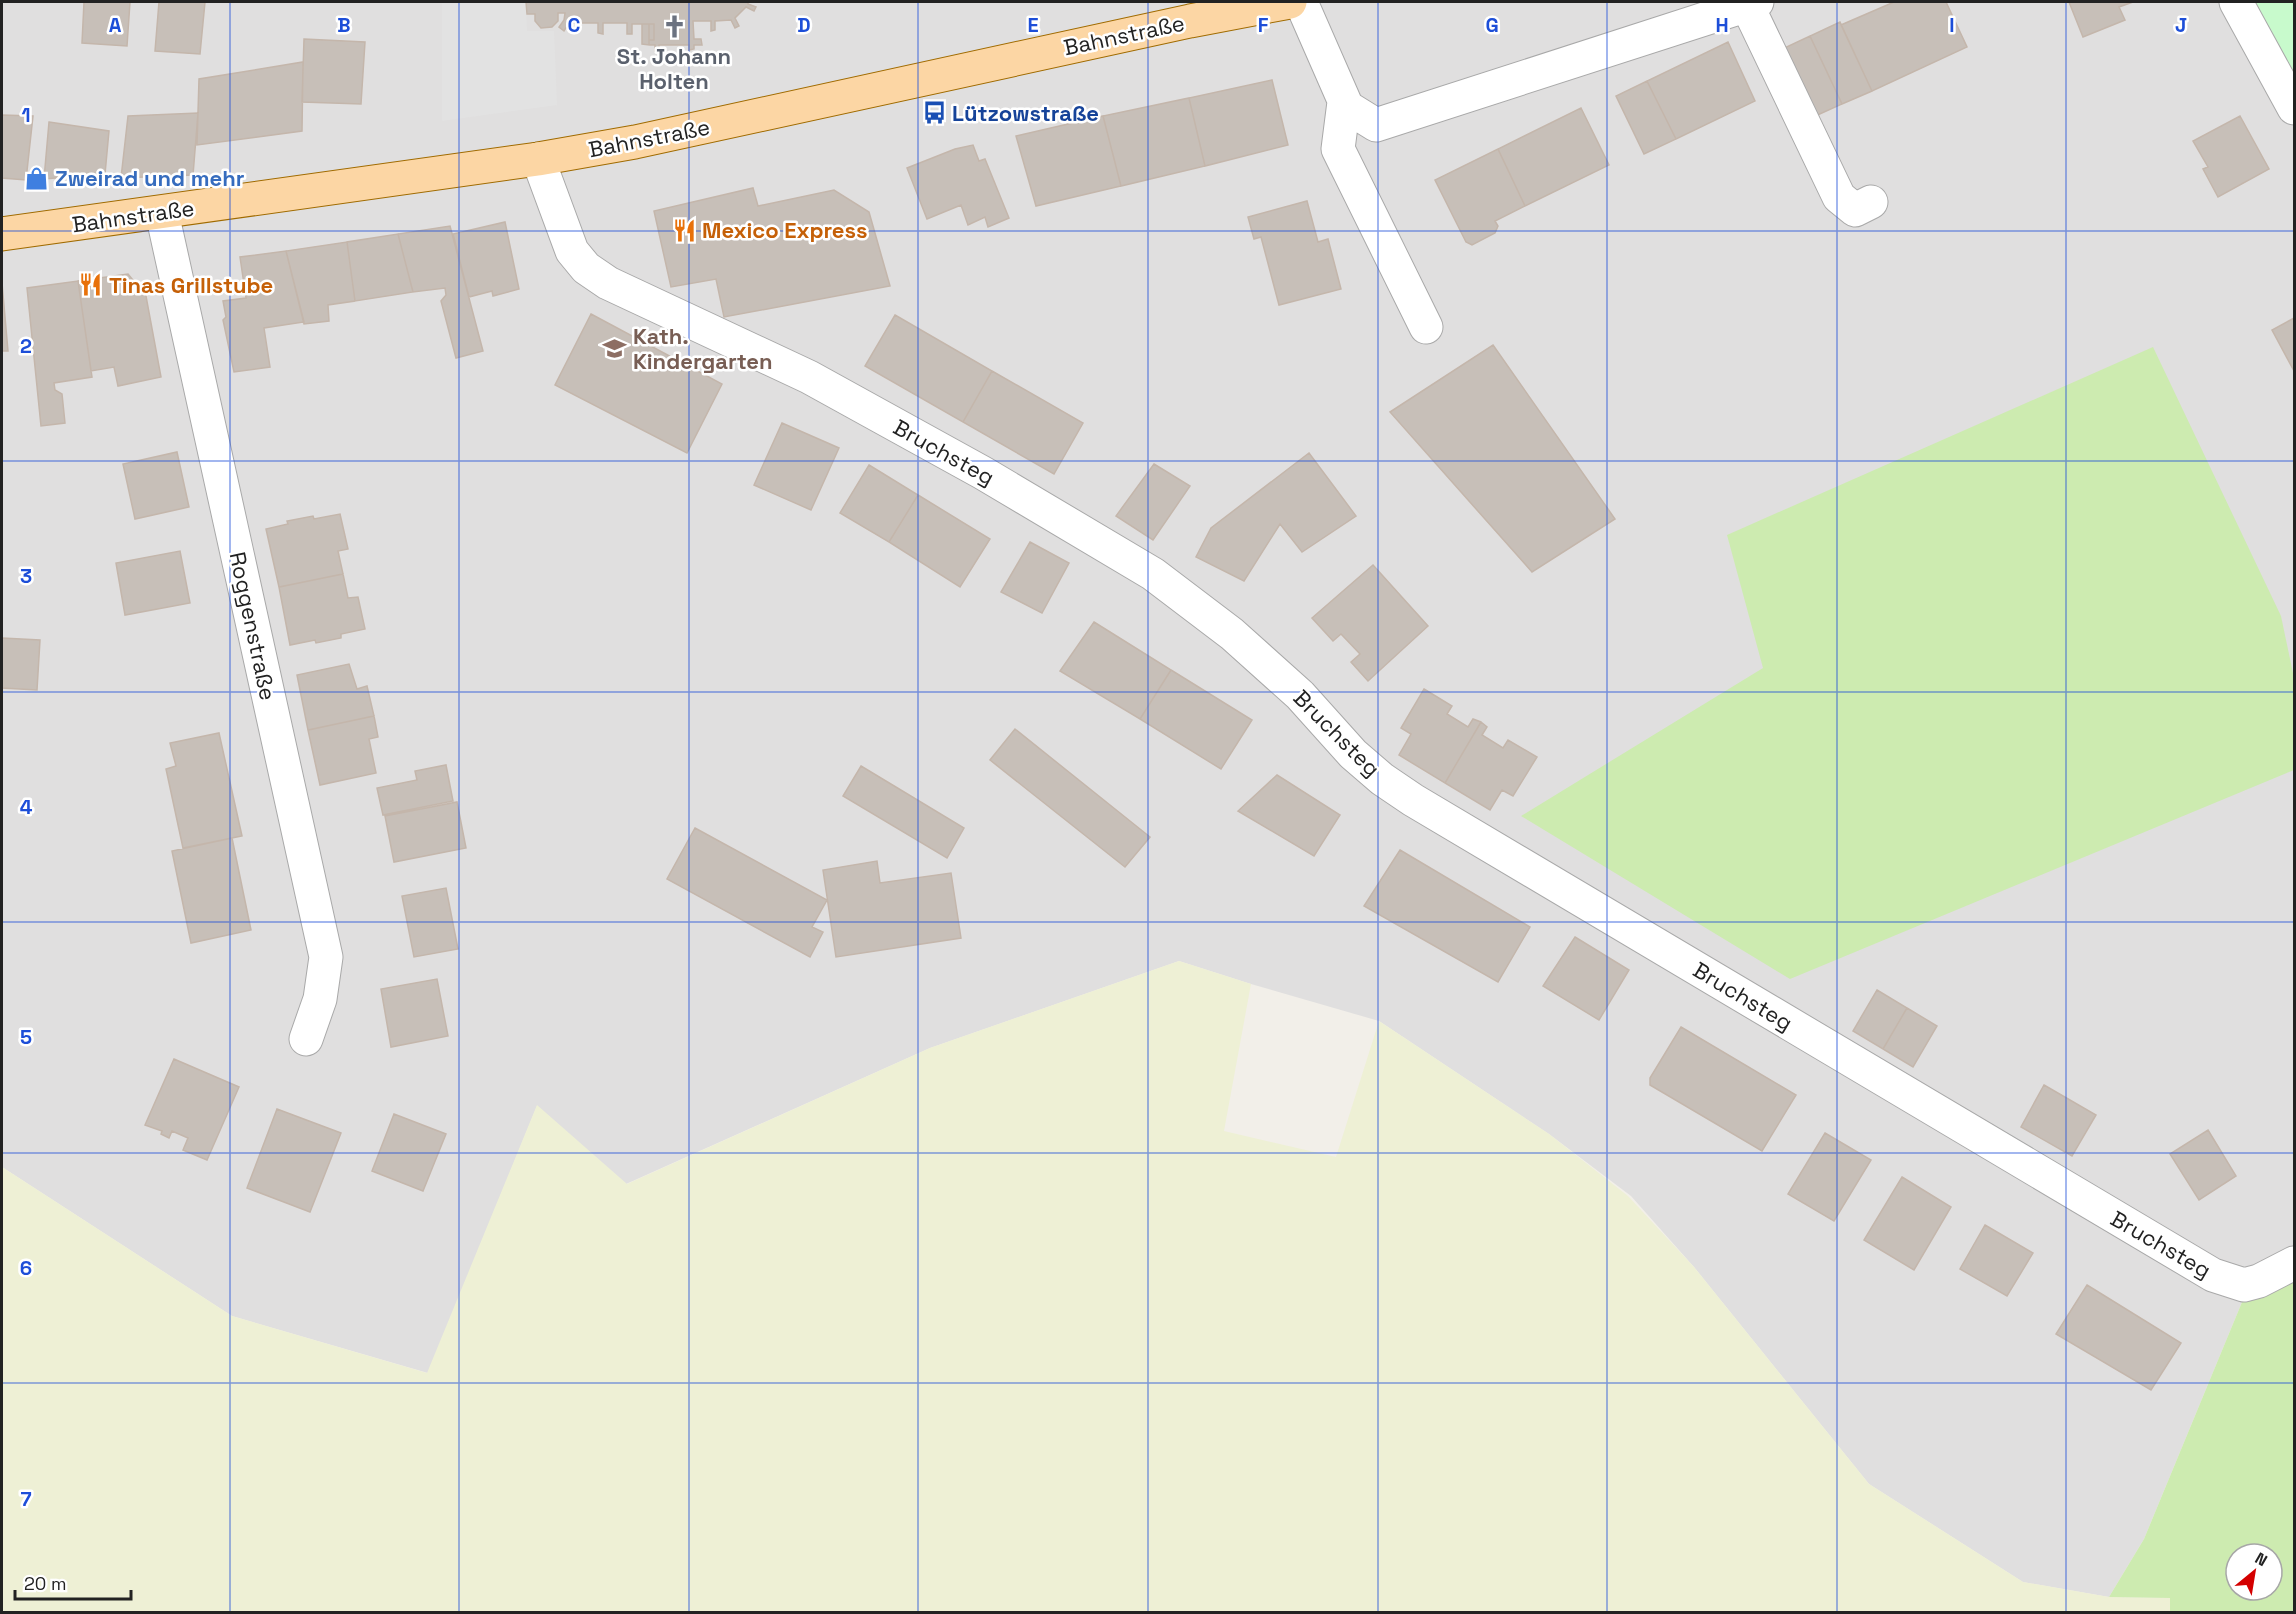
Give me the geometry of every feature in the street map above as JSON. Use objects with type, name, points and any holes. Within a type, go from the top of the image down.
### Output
[{"type":"main road","name":"Bahnstraße","points":[[2,234],[538,159],[646,139],[1187,11],[1290,2]]},
{"type":"street","points":[[1301,2],[1347,107],[1376,125],[1752,3],[1839,197],[1855,210],[1871,202]]},
{"type":"street","points":[[2236,2],[2295,108]]},
{"type":"street","points":[[1344,102],[1338,149],[1426,327]]},
{"type":"street","name":"Bruchsteg","points":[[538,159],[572,251],[586,268],[608,284],[808,377],[983,473],[1153,574],[1232,634],[1300,695],[1353,754],[1382,779],[1413,800],[2213,1275],[2244,1285],[2259,1281],[2295,1263]]},
{"type":"street","name":"Roggenstraße","points":[[162,213],[326,957],[320,999],[306,1039]]},
{"type":"shaded area","points":[[2,2],[2232,2],[2294,117],[2294,1253],[2247,1290],[2144,1539],[2109,1597],[2023,1582],[1869,1484],[1694,1267],[1631,1196],[1549,1134],[1379,1021],[1179,961],[930,1048],[626,1184],[537,1106],[428,1373],[232,1316],[2,1167]]},
{"type":"shaded area","points":[[442,2],[526,2],[527,31],[554,31],[557,105],[442,121]]},
{"type":"green space","points":[[2240,2],[2294,2],[2294,100]]},
{"type":"green space","points":[[2153,347],[2281,616],[2294,678],[2294,770],[1790,979],[1521,816],[1763,668],[1727,535]]},
{"type":"green space","points":[[1179,961],[1251,984],[1224,1131],[1336,1157],[1379,1021],[1549,1134],[1628,1196],[1694,1267],[1869,1484],[2023,1582],[2109,1597],[2170,1598],[2170,1612],[2,1612],[2,1167],[232,1316],[427,1373],[537,1105],[627,1184],[930,1048]]},
{"type":"green space","points":[[2294,1273],[2294,1612],[2170,1612],[2170,1598],[2109,1597],[2144,1539],[2247,1290]]},
{"type":"building","points":[[84,2],[130,2],[127,46],[82,43]]},
{"type":"building","points":[[159,2],[205,2],[200,54],[155,51]]},
{"type":"building","name":"St. Johann Holten","points":[[526,2],[748,2],[756,7],[754,11],[746,7],[735,18],[739,26],[735,28],[731,20],[715,21],[715,30],[711,31],[711,21],[693,21],[694,39],[701,39],[702,45],[694,45],[694,49],[689,50],[689,45],[659,45],[659,50],[655,51],[655,45],[649,45],[649,40],[654,40],[654,24],[632,24],[632,34],[627,34],[627,23],[603,23],[603,34],[598,33],[598,23],[569,23],[564,31],[559,27],[564,20],[565,13],[558,13],[558,21],[552,27],[541,28],[535,21],[535,14],[527,14]]},
{"type":"building","points":[[1894,2],[1946,2],[1967,47],[1872,91],[1841,25]]},
{"type":"building","points":[[2069,2],[2133,2],[2119,7],[2125,20],[2083,37]]},
{"type":"building","points":[[1840,22],[1872,91],[1842,104],[1810,36]]},
{"type":"building","points":[[642,24],[649,24],[649,45],[642,44]]},
{"type":"building","points":[[649,24],[654,24],[654,40],[649,40]]},
{"type":"building","points":[[1810,36],[1842,104],[1811,118],[1780,50]]},
{"type":"building","points":[[304,39],[365,42],[361,104],[302,102]]},
{"type":"building","points":[[1728,42],[1755,101],[1676,139],[1647,81]]},
{"type":"building","points":[[303,62],[302,131],[197,145],[199,79]]},
{"type":"building","points":[[1272,80],[1288,145],[1205,166],[1189,98]]},
{"type":"building","points":[[1647,81],[1676,139],[1644,154],[1616,96]]},
{"type":"building","points":[[1189,98],[1205,166],[1121,186],[1103,116]]},
{"type":"building","points":[[1581,108],[1609,165],[1525,206],[1498,149]]},
{"type":"building","points":[[198,113],[193,175],[121,178],[128,116]]},
{"type":"building","points":[[2,115],[33,116],[26,180],[2,178]]},
{"type":"building","points":[[1103,116],[1121,186],[1036,206],[1016,136]]},
{"type":"building","points":[[2240,116],[2269,169],[2218,197],[2203,169],[2208,167],[2193,141]]},
{"type":"building","points":[[49,122],[109,131],[105,174],[44,179]]},
{"type":"building","points":[[973,145],[979,161],[985,159],[1009,218],[988,227],[985,217],[968,225],[961,205],[927,219],[907,168],[955,149]]},
{"type":"building","points":[[1498,149],[1525,206],[1495,221],[1498,226],[1495,233],[1472,245],[1466,242],[1435,180]]},
{"type":"building","points":[[753,188],[758,206],[834,190],[869,212],[890,286],[724,317],[716,279],[671,287],[654,211]]},
{"type":"building","points":[[1307,201],[1318,242],[1328,239],[1341,289],[1279,305],[1261,237],[1254,239],[1248,217]]},
{"type":"building","points":[[505,222],[519,289],[493,296],[492,291],[469,297],[453,234]]},
{"type":"building","points":[[450,226],[483,351],[456,358],[441,301],[446,295],[445,288],[413,292],[398,234]]},
{"type":"building","points":[[398,234],[413,292],[355,301],[347,242]]},
{"type":"building","points":[[347,242],[355,301],[328,305],[329,321],[304,324],[286,251]]},
{"type":"building","points":[[286,251],[304,322],[264,328],[270,367],[234,372],[223,320],[226,317],[223,301],[246,298],[240,257]]},
{"type":"building","points":[[128,274],[146,296],[161,377],[118,386],[114,367],[91,371],[78,281]]},
{"type":"building","points":[[78,281],[92,377],[54,383],[55,390],[62,394],[65,423],[41,426],[27,288]]},
{"type":"building","points":[[2,283],[8,351],[2,351]]},
{"type":"building","name":"Kath. Kindergarten","points":[[591,314],[722,384],[687,453],[555,385]]},
{"type":"building","points":[[895,315],[992,371],[963,422],[865,366]]},
{"type":"building","points":[[2294,318],[2294,371],[2272,330]]},
{"type":"building","points":[[1493,345],[1615,519],[1532,572],[1390,412]]},
{"type":"building","points":[[992,371],[1083,423],[1054,474],[963,422]]},
{"type":"building","points":[[782,423],[839,448],[811,510],[754,485]]},
{"type":"building","points":[[177,452],[189,507],[135,519],[123,464]]},
{"type":"building","points":[[1309,453],[1356,516],[1302,552],[1280,524],[1244,581],[1196,557],[1211,528]]},
{"type":"building","points":[[1154,464],[1190,486],[1153,540],[1116,516]]},
{"type":"building","points":[[869,465],[918,495],[889,542],[840,513]]},
{"type":"building","points":[[918,495],[990,539],[960,587],[889,542]]},
{"type":"building","points":[[340,514],[348,549],[338,551],[343,574],[279,587],[266,529],[288,524],[287,521]]},
{"type":"building","points":[[1030,542],[1069,563],[1042,613],[1001,592]]},
{"type":"building","points":[[180,551],[190,603],[125,615],[116,563]]},
{"type":"building","points":[[1373,565],[1428,626],[1368,681],[1351,662],[1360,654],[1341,634],[1333,641],[1312,618]]},
{"type":"building","points":[[343,574],[348,598],[358,597],[365,629],[341,634],[341,638],[290,645],[279,587]]},
{"type":"building","points":[[1094,622],[1171,670],[1140,719],[1060,671]]},
{"type":"building","points":[[2,638],[40,640],[37,690],[2,688]]},
{"type":"building","points":[[349,664],[357,689],[367,686],[374,716],[308,730],[297,675]]},
{"type":"building","points":[[1171,670],[1252,720],[1221,769],[1140,719]]},
{"type":"building","points":[[1424,689],[1452,706],[1447,714],[1468,727],[1473,719],[1481,722],[1445,783],[1399,755],[1411,734],[1401,728]]},
{"type":"building","points":[[374,716],[378,737],[369,739],[376,773],[320,785],[308,730]]},
{"type":"building","points":[[1481,722],[1487,727],[1482,735],[1503,748],[1508,740],[1537,757],[1513,796],[1502,790],[1490,810],[1445,783]]},
{"type":"building","points":[[1015,729],[1150,837],[1125,867],[990,760]]},
{"type":"building","points":[[219,733],[242,836],[183,848],[166,769],[176,766],[170,743]]},
{"type":"building","points":[[446,765],[453,801],[383,815],[377,788],[417,780],[415,771]]},
{"type":"building","points":[[861,766],[964,828],[947,858],[843,796]]},
{"type":"building","points":[[1277,775],[1340,815],[1314,856],[1238,811]]},
{"type":"building","points":[[457,802],[466,848],[394,862],[385,816]]},
{"type":"building","points":[[695,828],[827,900],[812,927],[823,932],[810,957],[667,879]]},
{"type":"building","points":[[232,838],[251,930],[191,943],[172,851]]},
{"type":"building","points":[[1400,850],[1530,927],[1498,982],[1364,906]]},
{"type":"building","points":[[877,861],[880,883],[951,873],[961,938],[836,957],[823,870]]},
{"type":"building","points":[[446,888],[458,949],[414,957],[402,896]]},
{"type":"building","points":[[1575,937],[1629,970],[1599,1020],[1543,986]]},
{"type":"building","points":[[437,979],[448,1036],[391,1047],[381,989]]},
{"type":"building","points":[[1877,990],[1907,1008],[1883,1049],[1853,1031]]},
{"type":"building","points":[[1907,1008],[1937,1026],[1913,1067],[1883,1049]]},
{"type":"building","points":[[1681,1027],[1796,1095],[1762,1151],[1650,1085],[1650,1078]]},
{"type":"building","points":[[174,1059],[239,1087],[207,1160],[183,1150],[188,1138],[172,1131],[169,1138],[161,1134],[162,1131],[145,1125]]},
{"type":"building","points":[[2044,1085],[2096,1115],[2072,1156],[2021,1127]]},
{"type":"building","points":[[277,1109],[341,1133],[310,1212],[247,1188]]},
{"type":"building","points":[[394,1114],[446,1134],[423,1191],[372,1171]]},
{"type":"building","points":[[2208,1130],[2236,1176],[2199,1200],[2170,1154]]},
{"type":"building","points":[[1825,1133],[1871,1160],[1834,1221],[1788,1194]]},
{"type":"building","points":[[1902,1177],[1951,1207],[1914,1270],[1864,1240]]},
{"type":"building","points":[[1985,1225],[2033,1253],[2007,1296],[1960,1269]]},
{"type":"building","points":[[2087,1285],[2181,1343],[2151,1390],[2056,1334]]},
{"type":"place","name":"St. Johann Holten","points":[[674,27]]},
{"type":"place","name":"Lützowstraße","points":[[934,113]]},
{"type":"place","name":"Zweirad und mehr","points":[[37,178]]},
{"type":"place","name":"Mexico Express","points":[[684,230]]},
{"type":"place","name":"Tinas Grillstube","points":[[91,285]]},
{"type":"place","name":"Kath. Kindergarten","points":[[615,349]]}]
